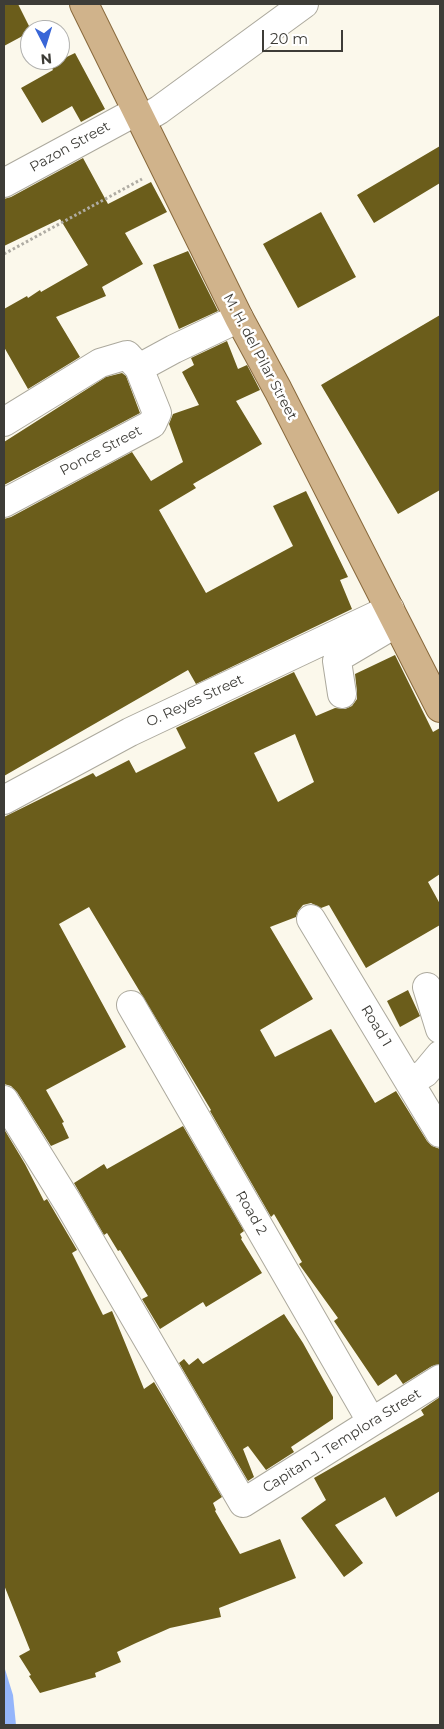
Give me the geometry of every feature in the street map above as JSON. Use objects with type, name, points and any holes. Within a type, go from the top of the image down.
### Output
[{"type":"main road","name":"M. H. del Pilar Street","points":[[84,4],[239,318],[283,399],[440,708]]},
{"type":"street","name":"Pazon Street","points":[[4,183],[166,104],[304,4]]},
{"type":"street","points":[[4,422],[100,363],[127,355],[139,368],[239,318]]},
{"type":"street","name":"Ponce Street","points":[[4,503],[152,424],[157,413],[139,368]]},
{"type":"street","points":[[342,694],[337,661],[339,656],[394,616]]},
{"type":"street","name":"O. Reyes Street","points":[[4,800],[130,732],[394,616]]},
{"type":"street","name":"Road 1","points":[[311,919],[440,1133]]},
{"type":"street","points":[[427,988],[440,1029]]},
{"type":"street","name":"Road 2","points":[[130,1005],[371,1422]]},
{"type":"street","points":[[410,1082],[425,1073],[440,1055]]},
{"type":"street","name":"Capitan J. Templora Street","points":[[4,1100],[68,1204],[243,1503],[440,1379]]},
{"type":"path","points":[[4,254],[165,166]]},
{"type":"water","points":[[4,1666],[13,1695],[16,1725],[4,1725]]},
{"type":"building","points":[[4,4],[18,4],[26,20],[20,20],[20,37],[4,46]]},
{"type":"building","points":[[75,53],[105,109],[81,122],[72,106],[42,123],[21,88],[53,70],[70,70],[70,55]]},
{"type":"building","points":[[440,146],[440,183],[374,223],[357,195]]},
{"type":"building","points":[[83,158],[108,204],[151,182],[167,212],[125,233],[143,264],[102,287],[106,296],[56,317],[80,357],[28,389],[4,347],[4,309],[40,290],[41,292],[88,265],[60,219],[4,246],[4,199]]},
{"type":"building","points":[[321,212],[356,277],[298,308],[263,244]]},
{"type":"building","points":[[188,251],[218,311],[179,329],[153,265]]},
{"type":"building","points":[[440,315],[440,490],[398,514],[321,385]]},
{"type":"building","points":[[227,341],[238,369],[247,365],[260,390],[236,401],[262,444],[193,484],[196,488],[159,510],[206,593],[293,546],[273,506],[306,491],[348,577],[340,580],[352,609],[196,684],[188,670],[4,776],[4,519],[132,452],[151,481],[183,462],[169,424],[173,414],[199,405],[182,372],[194,365],[191,358]]},
{"type":"building","points":[[122,373],[126,376],[140,413],[4,485],[4,442],[106,377]]},
{"type":"building","points":[[395,655],[433,732],[440,728],[440,874],[428,882],[440,904],[440,925],[366,968],[329,905],[321,908],[311,903],[303,905],[296,917],[270,927],[313,999],[260,1030],[275,1057],[331,1029],[375,1103],[396,1091],[427,1141],[432,1146],[440,1149],[440,1364],[432,1366],[403,1384],[396,1374],[378,1386],[334,1321],[338,1318],[299,1264],[302,1262],[274,1214],[271,1217],[211,1110],[89,907],[59,924],[126,1047],[46,1090],[64,1122],[62,1123],[69,1138],[51,1146],[17,1092],[11,1086],[4,1084],[4,817],[93,773],[96,777],[129,760],[136,773],[186,748],[176,728],[294,672],[316,716],[335,708],[345,709],[352,706],[357,699],[355,674]],"holes":[[[295,734],[314,782],[278,802],[254,753]]]},
{"type":"building","points":[[408,990],[420,1016],[400,1027],[387,1001]]},
{"type":"building","points":[[183,1126],[244,1231],[240,1234],[241,1239],[262,1273],[206,1307],[203,1302],[160,1329],[142,1299],[148,1296],[120,1250],[118,1251],[107,1233],[104,1235],[74,1183],[104,1164],[107,1169]]},
{"type":"building","points":[[4,1129],[44,1201],[47,1199],[77,1250],[72,1253],[103,1315],[112,1311],[144,1389],[154,1382],[222,1497],[213,1503],[215,1511],[240,1554],[280,1539],[296,1578],[219,1608],[221,1617],[170,1628],[117,1652],[121,1662],[95,1673],[96,1677],[40,1693],[19,1656],[30,1650],[4,1585]]},
{"type":"building","points":[[284,1314],[303,1343],[333,1397],[333,1419],[291,1447],[294,1452],[266,1470],[248,1446],[243,1449],[254,1477],[248,1481],[179,1363],[184,1359],[189,1365],[198,1358],[203,1364]]},
{"type":"building","points":[[440,1397],[440,1491],[396,1517],[385,1497],[335,1525],[363,1563],[344,1577],[301,1518],[326,1500],[314,1478],[424,1415],[421,1410]]}]
